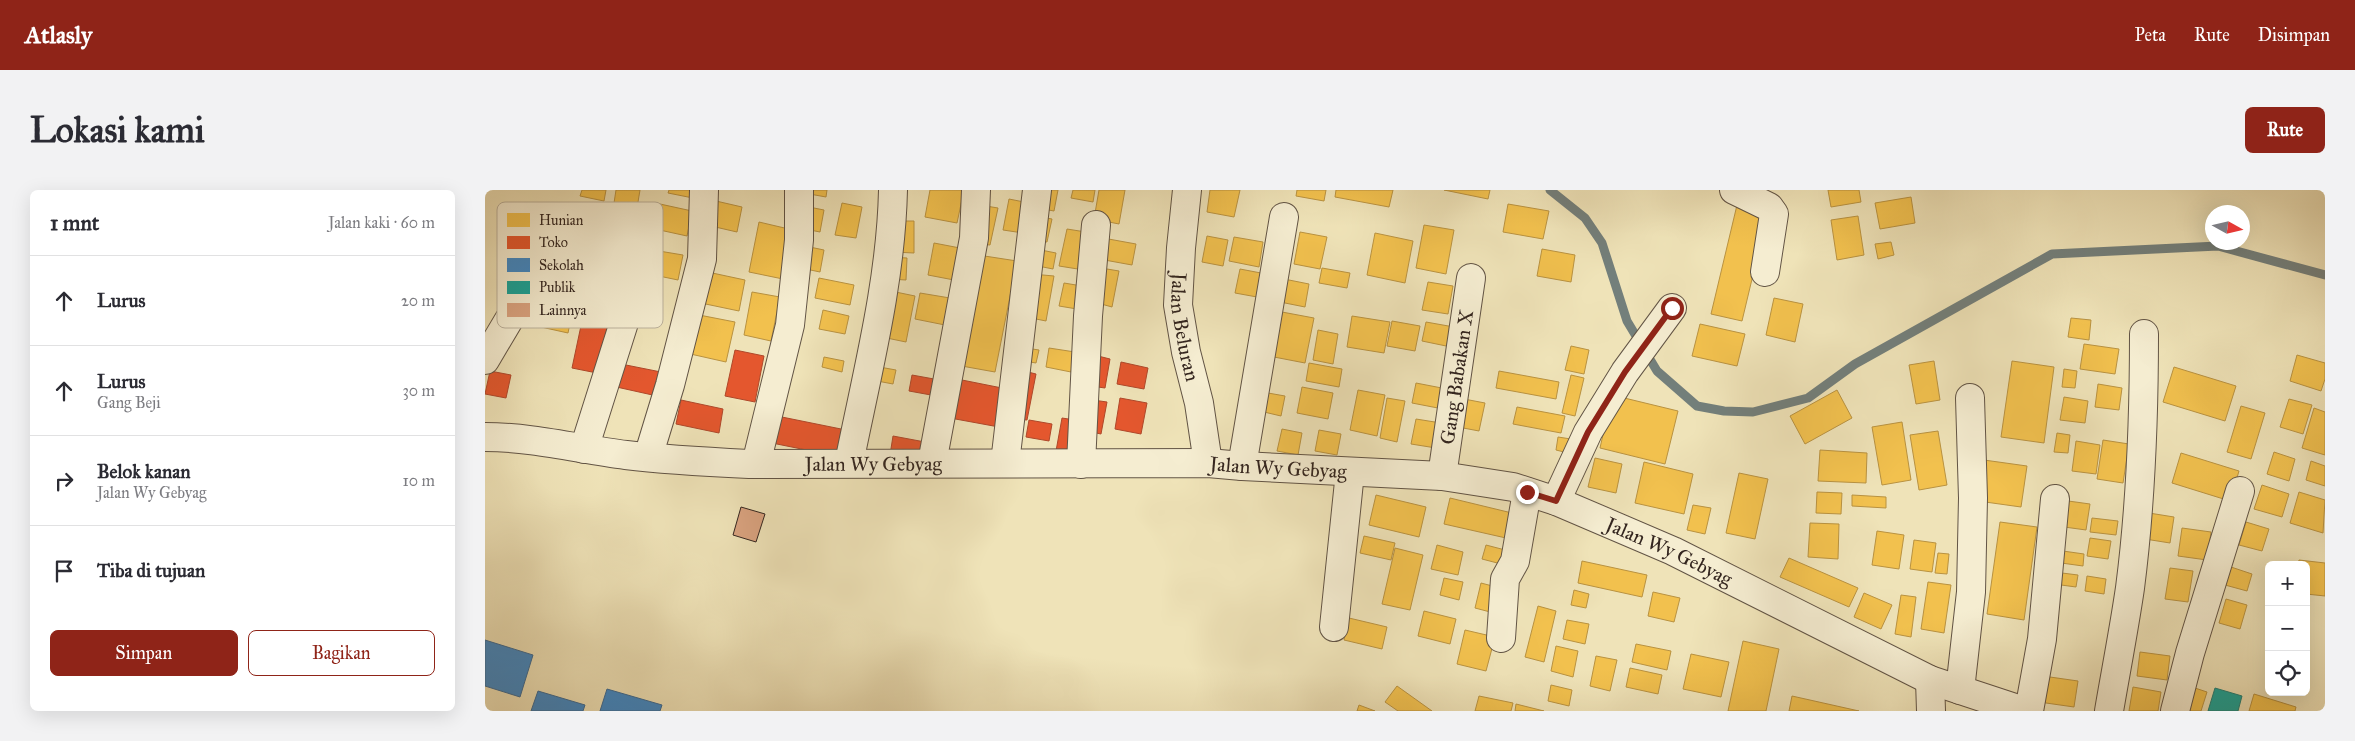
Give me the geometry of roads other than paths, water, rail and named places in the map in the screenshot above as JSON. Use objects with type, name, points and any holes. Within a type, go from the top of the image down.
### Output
[{"type":"street","points":[[648,457],[670,386],[702,259],[704,190]]},
{"type":"street","points":[[756,464],[790,325],[799,240],[799,190]]},
{"type":"street","points":[[849,463],[881,306],[892,230],[893,190]]},
{"type":"street","points":[[932,463],[974,238],[976,190]]},
{"type":"street","points":[[1005,463],[1037,190]]},
{"type":"street","name":"Jalan Beluran","points":[[1187,190],[1178,305],[1186,352],[1199,403],[1208,463]]},
{"type":"street","points":[[1734,190],[1769,208],[1774,214],[1765,272]]},
{"type":"street","points":[[1242,466],[1284,216]]},
{"type":"street","points":[[1081,464],[1088,316],[1096,225]]},
{"type":"street","name":"Gang Babakan X","points":[[1442,476],[1471,278]]},
{"type":"street","points":[[1556,501],[1588,432],[1625,372],[1672,308]]},
{"type":"street","points":[[584,448],[622,328]]},
{"type":"street","points":[[485,360],[492,333]]},
{"type":"street","points":[[2109,711],[2130,588],[2141,476],[2144,422],[2144,334]]},
{"type":"street","points":[[1970,398],[1973,498],[1971,592],[1972,700]]},
{"type":"street","name":"Jalan Wy Gebyag","points":[[485,437],[509,437],[648,457],[756,464],[1208,463],[1442,476],[1513,487],[1556,501],[1673,551],[1972,700],[2024,711]]},
{"type":"street","points":[[1334,627],[1350,472]]},
{"type":"street","points":[[2175,711],[2190,653],[2240,491]]},
{"type":"street","points":[[1501,638],[1505,579],[1515,561],[1527,492]]},
{"type":"street","points":[[2029,711],[2041,639],[2055,499]]},
{"type":"street","points":[[1930,680],[1931,711]]},
{"type":"waterway","points":[[1550,190],[1585,218],[1602,243],[1627,321],[1657,371],[1697,406],[1724,411],[1753,412],[1808,398],[1855,364],[2052,254],[2218,246],[2325,275]]}]
